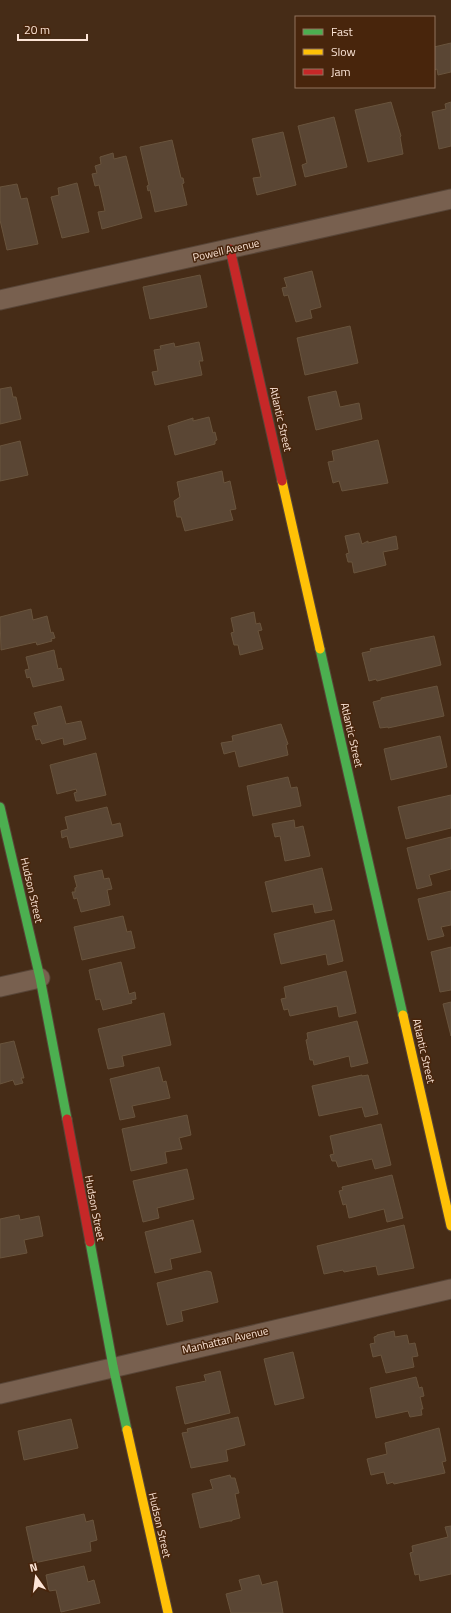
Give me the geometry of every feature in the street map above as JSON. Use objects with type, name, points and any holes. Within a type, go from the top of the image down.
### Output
[{"type":"street","name":"Powell Avenue","points":[[0,300],[451,199]]},
{"type":"street","name":"Atlantic Street","points":[[230,249],[451,1226]]},
{"type":"street","name":"Hudson Street","points":[[0,807],[40,978],[112,1366],[168,1613]]},
{"type":"street","points":[[0,987],[40,978]]},
{"type":"street","name":"Manhattan Avenue","points":[[0,1394],[112,1366],[451,1289]]},
{"type":"building","points":[[451,43],[451,72],[438,75],[437,69],[435,70],[435,47]]},
{"type":"building","points":[[391,102],[401,136],[403,154],[368,162],[355,110]]},
{"type":"building","points":[[451,102],[451,146],[439,149],[432,112],[446,109],[445,104]]},
{"type":"building","points":[[334,117],[347,167],[305,177],[302,165],[307,163],[298,126]]},
{"type":"building","points":[[283,132],[296,185],[257,195],[253,178],[261,177],[252,139]]},
{"type":"building","points":[[172,140],[181,178],[183,178],[184,183],[182,184],[187,205],[155,212],[150,190],[148,191],[147,186],[149,185],[140,147]]},
{"type":"building","points":[[113,153],[114,159],[126,156],[142,218],[102,229],[98,212],[105,211],[99,185],[95,186],[92,174],[97,173],[95,166],[101,164],[100,157]]},
{"type":"building","points":[[77,183],[89,232],[62,238],[51,197],[59,195],[58,188]]},
{"type":"building","points":[[17,184],[21,199],[27,198],[38,244],[7,250],[0,220],[0,187]]},
{"type":"building","points":[[312,271],[321,307],[310,310],[312,318],[296,322],[288,295],[284,296],[282,288],[287,287],[284,278]]},
{"type":"building","points":[[200,275],[207,307],[150,319],[143,287]]},
{"type":"building","points":[[350,326],[358,363],[305,375],[297,338]]},
{"type":"building","points":[[199,342],[203,361],[199,361],[202,375],[155,385],[152,372],[158,371],[154,350],[161,349],[160,346],[174,343],[175,347]]},
{"type":"building","points":[[11,387],[13,397],[16,397],[21,419],[0,424],[0,389]]},
{"type":"building","points":[[336,391],[340,407],[359,403],[362,419],[316,430],[308,397]]},
{"type":"building","points":[[209,417],[213,433],[215,432],[217,440],[215,441],[215,444],[175,455],[168,426],[193,418],[193,421]]},
{"type":"building","points":[[378,440],[388,483],[342,491],[339,481],[333,483],[328,462],[334,461],[332,451]]},
{"type":"building","points":[[20,441],[28,475],[0,481],[0,446]]},
{"type":"building","points":[[222,471],[224,483],[230,481],[236,509],[230,510],[233,520],[185,531],[181,517],[177,517],[174,501],[180,497],[177,482]]},
{"type":"building","points":[[359,533],[362,544],[368,541],[368,543],[396,536],[398,549],[383,552],[386,565],[354,573],[352,562],[348,562],[346,554],[349,553],[345,536]]},
{"type":"building","points":[[31,609],[33,620],[47,616],[51,633],[53,632],[55,638],[51,639],[52,641],[37,645],[36,642],[1,650],[0,617]]},
{"type":"building","points":[[254,612],[256,624],[260,623],[262,630],[258,631],[263,649],[240,655],[238,645],[234,645],[231,633],[234,632],[231,618]]},
{"type":"building","points":[[434,636],[441,665],[377,681],[376,679],[369,681],[362,653],[371,651],[370,649]]},
{"type":"building","points":[[54,650],[58,669],[61,668],[64,680],[33,687],[30,677],[27,678],[25,670],[29,669],[26,657]]},
{"type":"building","points":[[437,686],[444,716],[388,728],[380,728],[373,702],[381,700],[381,698]]},
{"type":"building","points":[[61,706],[66,724],[81,721],[86,739],[64,745],[63,738],[42,744],[40,739],[36,740],[32,726],[38,725],[34,713]]},
{"type":"building","points":[[281,724],[288,744],[286,745],[288,755],[239,767],[235,751],[224,754],[221,743],[233,741],[232,736]]},
{"type":"building","points":[[440,736],[447,767],[391,780],[384,749]]},
{"type":"building","points":[[96,753],[106,795],[76,801],[74,793],[77,792],[76,789],[57,794],[50,765]]},
{"type":"building","points":[[288,777],[291,788],[297,787],[301,806],[253,816],[247,786]]},
{"type":"building","points":[[451,795],[451,828],[406,839],[398,807]]},
{"type":"building","points":[[107,807],[112,825],[120,823],[123,836],[70,848],[67,836],[62,838],[61,831],[68,829],[65,817]]},
{"type":"building","points":[[294,820],[295,828],[303,826],[310,856],[285,861],[280,836],[275,837],[272,824]]},
{"type":"building","points":[[451,837],[451,869],[429,875],[432,885],[417,889],[407,848]]},
{"type":"building","points":[[322,868],[332,910],[315,913],[313,904],[272,912],[265,882]]},
{"type":"building","points":[[102,870],[104,879],[109,878],[112,889],[107,890],[110,905],[81,912],[77,898],[74,899],[72,892],[75,892],[75,888],[77,887],[74,876]]},
{"type":"building","points":[[451,891],[451,925],[441,927],[444,936],[428,940],[418,899]]},
{"type":"building","points":[[123,916],[127,932],[131,931],[135,948],[82,960],[74,927]]},
{"type":"building","points":[[334,920],[343,961],[328,965],[326,954],[281,964],[274,934]]},
{"type":"building","points":[[451,947],[451,990],[440,992],[431,952]]},
{"type":"building","points":[[121,962],[129,994],[135,992],[136,999],[131,1000],[132,1003],[103,1010],[100,999],[96,1000],[89,970]]},
{"type":"building","points":[[346,971],[356,1013],[339,1017],[337,1006],[290,1016],[288,1009],[284,1010],[281,999],[286,998],[284,987]]},
{"type":"building","points":[[451,1002],[451,1036],[443,1004]]},
{"type":"building","points":[[164,1013],[171,1045],[122,1056],[124,1066],[108,1069],[98,1029]]},
{"type":"building","points":[[357,1021],[368,1063],[351,1067],[349,1056],[314,1065],[313,1060],[310,1060],[306,1040],[308,1039],[307,1033]]},
{"type":"building","points":[[14,1041],[24,1078],[21,1078],[23,1083],[15,1085],[13,1080],[0,1084],[0,1044]]},
{"type":"building","points":[[159,1067],[163,1082],[166,1081],[170,1098],[132,1106],[135,1117],[120,1120],[110,1079]]},
{"type":"building","points":[[368,1075],[378,1114],[365,1117],[362,1107],[319,1116],[312,1086]]},
{"type":"building","points":[[187,1115],[191,1135],[179,1138],[182,1149],[165,1152],[167,1163],[131,1171],[122,1129]]},
{"type":"building","points":[[381,1124],[391,1165],[375,1169],[372,1159],[338,1167],[336,1161],[332,1161],[330,1155],[334,1154],[330,1136]]},
{"type":"building","points":[[187,1169],[194,1199],[157,1208],[159,1218],[143,1222],[133,1181]]},
{"type":"building","points":[[392,1175],[403,1218],[387,1222],[384,1209],[349,1218],[346,1204],[343,1205],[339,1191],[343,1190],[342,1187]]},
{"type":"building","points":[[19,1215],[20,1220],[39,1216],[43,1236],[24,1240],[27,1253],[0,1258],[0,1219]]},
{"type":"building","points":[[193,1220],[201,1252],[170,1259],[172,1269],[155,1273],[145,1232]]},
{"type":"building","points":[[404,1225],[414,1268],[378,1275],[376,1266],[324,1274],[317,1246]]},
{"type":"building","points":[[207,1271],[211,1272],[218,1302],[181,1311],[183,1321],[167,1325],[157,1283]]},
{"type":"building","points":[[394,1331],[395,1337],[407,1335],[409,1344],[415,1343],[418,1356],[412,1357],[414,1367],[386,1373],[381,1355],[373,1357],[370,1344],[375,1343],[374,1337],[377,1335]]},
{"type":"building","points":[[293,1352],[304,1398],[275,1405],[264,1359]]},
{"type":"building","points":[[220,1371],[230,1413],[185,1424],[176,1387],[206,1381],[204,1375]]},
{"type":"building","points":[[416,1377],[419,1388],[422,1387],[424,1396],[420,1397],[423,1409],[421,1409],[422,1415],[410,1417],[408,1411],[376,1418],[370,1388]]},
{"type":"building","points":[[238,1417],[245,1445],[226,1450],[228,1461],[191,1468],[182,1433],[188,1432],[187,1429]]},
{"type":"building","points":[[71,1419],[78,1448],[24,1460],[18,1431]]},
{"type":"building","points":[[439,1428],[446,1461],[442,1462],[445,1473],[394,1484],[393,1482],[387,1484],[384,1472],[371,1475],[367,1459],[387,1454],[385,1443]]},
{"type":"building","points":[[230,1475],[231,1478],[235,1478],[239,1493],[235,1494],[240,1518],[200,1528],[192,1494],[213,1489],[210,1480]]},
{"type":"building","points":[[84,1514],[86,1522],[93,1520],[97,1540],[90,1542],[91,1551],[34,1563],[26,1527]]},
{"type":"building","points":[[451,1526],[451,1574],[420,1581],[419,1574],[415,1575],[410,1553],[413,1552],[412,1546],[448,1537],[445,1527]]},
{"type":"building","points":[[84,1566],[88,1582],[94,1580],[100,1603],[61,1612],[56,1590],[49,1591],[46,1575]]},
{"type":"building","points":[[259,1575],[262,1585],[277,1581],[283,1613],[231,1613],[226,1594],[242,1590],[239,1580]]},
{"type":"traffic: fast","points":[[320,649],[403,1015]]},
{"type":"traffic: fast","points":[[0,807],[40,978],[67,1119]]},
{"type":"traffic: fast","points":[[90,1242],[113,1366],[127,1430]]},
{"type":"traffic: slow","points":[[282,481],[320,649]]},
{"type":"traffic: slow","points":[[403,1015],[451,1226]]},
{"type":"traffic: slow","points":[[127,1430],[168,1613]]},
{"type":"traffic: jam","points":[[230,249],[282,481]]},
{"type":"traffic: jam","points":[[67,1119],[90,1242]]}]
